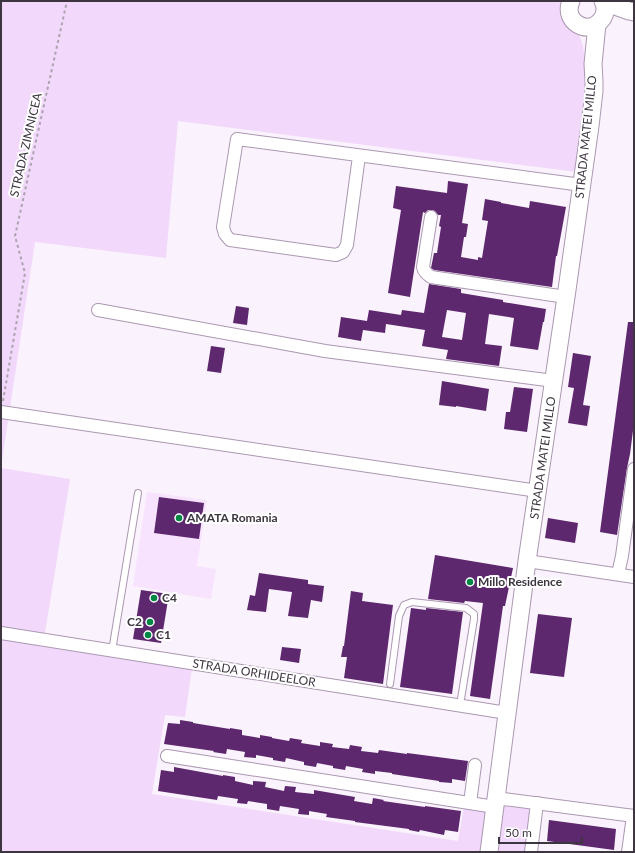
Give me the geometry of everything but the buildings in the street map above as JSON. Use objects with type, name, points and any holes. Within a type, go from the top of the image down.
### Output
[{"type":"street","name":"STRADA MATEI MILLO","points":[[571,1],[569,9],[571,18],[578,25],[593,64]]},
{"type":"street","points":[[578,25],[588,27],[602,11],[631,12]]},
{"type":"street","name":"STRADA MATEI MILLO","points":[[489,852],[527,561],[582,185],[594,91],[593,64],[602,11]]},
{"type":"street","points":[[359,156],[347,245],[343,252],[336,255],[230,240],[225,234],[223,228],[237,139],[582,185]]},
{"type":"street","points":[[431,217],[424,267],[424,271],[427,275],[431,277],[566,297]]},
{"type":"street","points":[[98,310],[325,351],[554,381]]},
{"type":"street","points":[[2,407],[538,491]]},
{"type":"street","points":[[618,574],[622,556],[634,469]]},
{"type":"street","points":[[527,561],[634,577]]},
{"type":"street","name":"STRADA ORHIDEELOR","points":[[1,633],[507,713]]},
{"type":"street","points":[[167,756],[470,803],[537,803],[633,816],[628,852]]},
{"type":"street","points":[[470,803],[475,765]]},
{"type":"street","points":[[531,852],[537,803]]},
{"type":"lane","points":[[112,651],[138,493]]},
{"type":"lane","points":[[390,684],[399,616],[404,605],[412,602],[466,608],[474,614],[474,619],[460,705]]},
{"type":"path","name":"STRADA ZIMNICEA","points":[[2,407],[25,273],[15,236],[67,1]]},
{"type":"shaded area","points":[[1,1],[565,1],[583,45],[587,84],[577,172],[178,121],[166,258],[35,242],[1,467]]},
{"type":"shaded area","points":[[1,468],[70,479],[43,645],[192,668],[185,717],[165,715],[152,794],[458,841],[464,807],[486,811],[480,852],[1,852]]},
{"type":"shaded area","points":[[147,492],[207,500],[197,566],[216,569],[211,599],[133,586]]},
{"type":"shaded area","points":[[500,806],[531,809],[525,852],[493,852]]},
{"type":"place","name":"AMATA Romania","points":[[179,518]]},
{"type":"place","name":"Millo Residence","points":[[470,582]]},
{"type":"place","name":"C4","points":[[154,598]]},
{"type":"place","name":"C2","points":[[150,622]]},
{"type":"place","name":"C1","points":[[148,635]]}]
